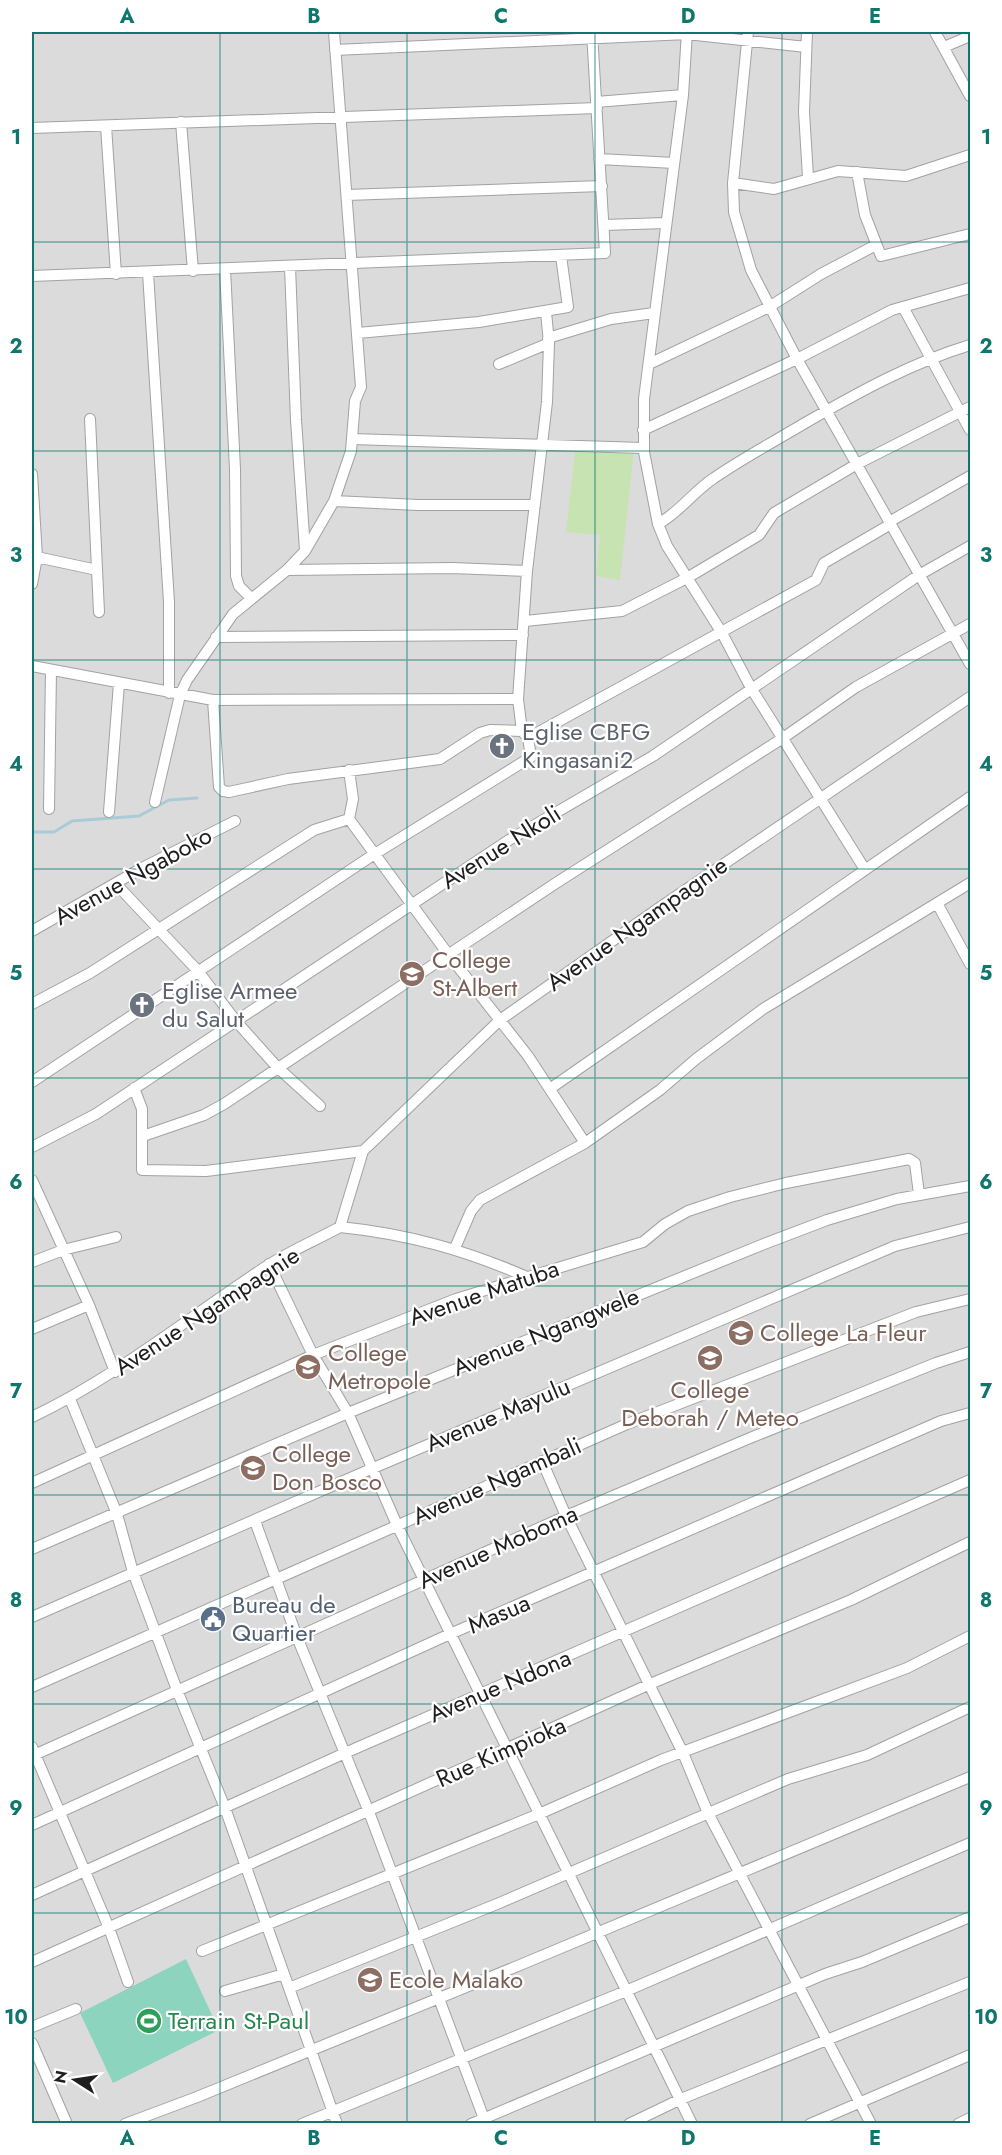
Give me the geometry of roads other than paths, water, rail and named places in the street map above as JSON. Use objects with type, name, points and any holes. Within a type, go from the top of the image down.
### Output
[{"type":"street","points":[[155,802],[180,695],[187,680],[233,614],[287,570],[305,550],[334,501],[347,466],[352,439],[354,401],[361,387],[334,32]]},
{"type":"street","points":[[807,32],[804,112],[808,177]]},
{"type":"street","points":[[935,32],[970,96]]},
{"type":"street","points":[[334,50],[592,35],[687,33],[747,37],[806,47]]},
{"type":"street","points":[[687,33],[683,95],[654,313],[644,430],[643,447],[658,524],[667,546],[722,633],[750,688],[864,868]]},
{"type":"street","points":[[32,276],[351,265],[605,253],[592,35]]},
{"type":"street","points":[[944,47],[970,36]]},
{"type":"street","points":[[747,37],[733,183],[735,212],[741,240],[769,307],[797,359],[970,664]]},
{"type":"street","points":[[32,128],[596,105],[683,95]]},
{"type":"street","points":[[182,122],[193,271]]},
{"type":"street","points":[[106,126],[116,274]]},
{"type":"street","points":[[733,183],[770,189],[808,177],[838,171],[906,176],[970,155]]},
{"type":"street","points":[[599,159],[674,163]]},
{"type":"street","points":[[857,172],[865,215],[876,245],[883,256],[970,234]]},
{"type":"street","points":[[347,195],[602,186]]},
{"type":"street","points":[[604,225],[666,223]]},
{"type":"street","points":[[649,364],[769,307],[821,274],[876,245]]},
{"type":"street","points":[[358,333],[479,322],[546,312],[568,306],[561,256]]},
{"type":"street","points":[[290,267],[296,420],[305,550]]},
{"type":"street","points":[[225,269],[235,469],[236,576],[239,586],[251,598]]},
{"type":"street","points":[[148,273],[169,602],[169,693]]},
{"type":"street","points":[[644,430],[903,307],[970,288]]},
{"type":"street","points":[[903,307],[970,430]]},
{"type":"street","points":[[32,1082],[374,855],[529,760],[532,752],[525,734],[518,699],[527,570],[547,402],[549,341],[546,312]]},
{"type":"street","points":[[499,364],[549,341],[610,319],[654,313]]},
{"type":"street","points":[[658,524],[682,508],[715,477],[827,411],[929,357],[970,345]]},
{"type":"street","points":[[525,621],[622,611],[687,578],[759,535],[774,513],[857,464],[970,406]]},
{"type":"street","points":[[90,419],[99,612]]},
{"type":"street","points":[[352,439],[643,447]]},
{"type":"street","points":[[32,474],[34,557],[32,584]]},
{"type":"street","points":[[213,699],[219,787],[223,791],[349,770],[440,759],[480,733],[490,730],[525,734],[722,633],[816,580],[824,563],[970,476]]},
{"type":"street","points":[[334,501],[418,505],[535,505]]},
{"type":"street","name":"Avenue Nkoli","points":[[32,1147],[96,1114],[509,840],[653,756],[919,574],[970,546]]},
{"type":"street","points":[[34,557],[97,570]]},
{"type":"street","points":[[287,570],[452,568],[527,570]]},
{"type":"street","points":[[143,1136],[204,1115],[224,1104],[448,954],[783,738],[856,687],[970,624]]},
{"type":"street","points":[[216,637],[523,635]]},
{"type":"street","points":[[32,666],[169,693],[213,699],[518,699]]},
{"type":"street","points":[[49,809],[51,670]]},
{"type":"street","points":[[109,812],[119,683]]},
{"type":"street","name":"Avenue Ngampagnie","points":[[32,1418],[70,1399],[115,1372],[269,1264],[340,1227],[363,1151],[500,1020],[820,798],[970,698]]},
{"type":"street","points":[[349,770],[353,799],[349,819],[374,855],[413,903],[448,954],[551,1088],[585,1143]]},
{"type":"street","points":[[551,1088],[970,796]]},
{"type":"street","points":[[32,1004],[90,973],[314,830],[349,819]]},
{"type":"street","name":"Avenue Ngaboko","points":[[32,931],[117,885],[142,868],[235,821]]},
{"type":"street","points":[[455,1248],[471,1210],[480,1200],[585,1143],[660,1090],[696,1059],[763,1009],[938,905],[970,883]]},
{"type":"street","points":[[117,885],[198,971],[235,1020],[277,1067],[320,1106]]},
{"type":"street","points":[[938,905],[970,964]]},
{"type":"street","points":[[134,1088],[142,1109],[143,1136],[140,1166],[145,1171],[216,1170],[363,1151]]},
{"type":"street","name":"Avenue Matuba","points":[[32,1483],[313,1355],[456,1299],[643,1242],[665,1224],[688,1211],[730,1197],[786,1183],[909,1159],[914,1160],[919,1194]]},
{"type":"street","points":[[32,1180],[89,1305],[115,1372]]},
{"type":"street","name":"Avenue Ngangwele","points":[[32,1549],[348,1413],[764,1244],[827,1220],[919,1194],[970,1186]]},
{"type":"street","points":[[340,1227],[385,1232],[455,1248],[527,1276]]},
{"type":"street","name":"Avenue Mayulu","points":[[32,1617],[371,1469],[895,1246],[970,1227]]},
{"type":"street","points":[[32,1262],[63,1250],[116,1237]]},
{"type":"street","points":[[269,1264],[313,1355],[348,1413],[397,1525],[692,2124]]},
{"type":"street","name":"Avenue Ngambali","points":[[32,1687],[155,1630],[709,1390],[916,1312],[970,1299]]},
{"type":"street","points":[[32,1329],[89,1305]]},
{"type":"street","name":"Avenue Moboma","points":[[32,1753],[566,1516],[761,1433],[936,1363],[970,1352]]},
{"type":"street","points":[[70,1399],[117,1514],[133,1572],[177,1690],[225,1808],[337,2124]]},
{"type":"street","name":"Masua","points":[[32,1825],[201,1746],[765,1495],[941,1421],[970,1413]]},
{"type":"street","points":[[542,1461],[566,1516],[683,1753],[708,1813],[871,2124]]},
{"type":"street","name":"Avenue Ndona","points":[[32,1895],[345,1753],[970,1480]]},
{"type":"street","points":[[255,1521],[297,1637],[369,1812],[485,2121]]},
{"type":"street","name":"Rue Kimpioka","points":[[32,1962],[650,1684],[851,1600],[970,1542]]},
{"type":"street","points":[[202,1951],[539,1814],[638,1770],[907,1668],[970,1636]]},
{"type":"street","points":[[289,1988],[788,1779],[867,1755],[970,1707]]},
{"type":"street","points":[[32,1753],[109,1928],[128,1982]]},
{"type":"street","points":[[125,2124],[197,2097],[970,1777]]},
{"type":"street","points":[[302,2124],[626,1991],[770,1928],[841,1901],[970,1844]]},
{"type":"street","points":[[471,2124],[485,2121],[799,1986],[970,1917]]},
{"type":"street","points":[[225,1991],[284,1974]]},
{"type":"street","points":[[629,2124],[681,2100],[970,1982]]},
{"type":"street","points":[[32,2027],[76,2009]]},
{"type":"street","points":[[32,2043],[68,2124]]},
{"type":"street","points":[[810,2124],[970,2055]]},
{"type":"street","points":[[958,2124],[970,2118]]},
{"type":"waterway","points":[[32,832],[54,832],[72,821],[139,816],[169,800],[197,798]]},
{"type":"place","name":"Eglise CBFG Kingasani2","points":[[502,746]]},
{"type":"place","name":"College St-Albert","points":[[412,974]]},
{"type":"place","name":"Eglise Armee du Salut","points":[[142,1005]]},
{"type":"place","name":"College La Fleur","points":[[741,1333]]},
{"type":"place","name":"College Deborah / Meteo","points":[[710,1358]]},
{"type":"place","name":"College Metropole","points":[[308,1367]]},
{"type":"place","name":"College Don Bosco","points":[[253,1468]]},
{"type":"place","name":"Bureau de Quartier","points":[[213,1619]]},
{"type":"place","name":"Ecole Malako","points":[[370,1980]]},
{"type":"place","name":"Terrain St-Paul","points":[[149,2021]]}]
